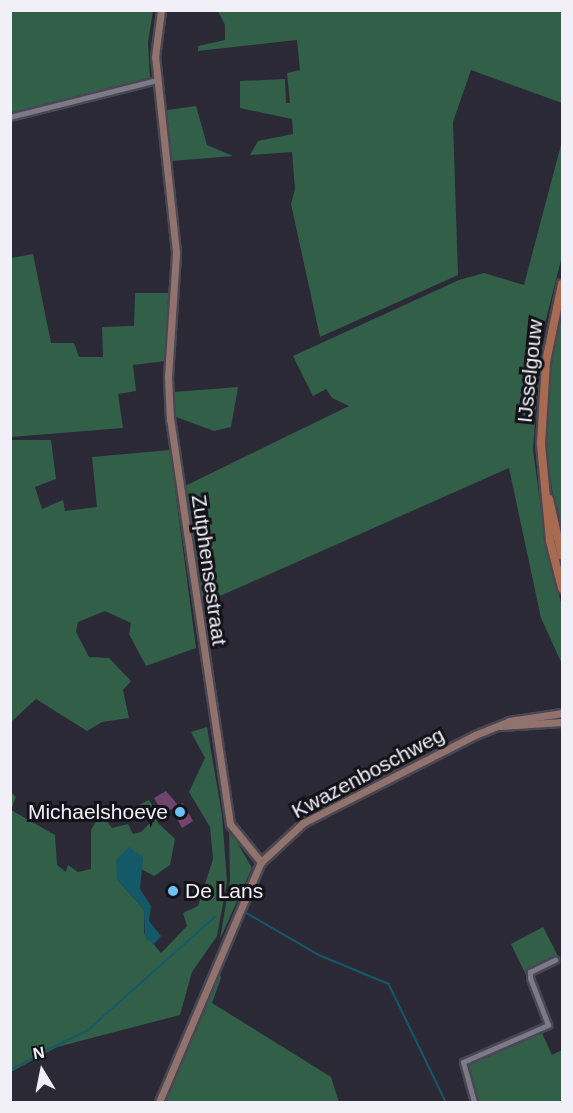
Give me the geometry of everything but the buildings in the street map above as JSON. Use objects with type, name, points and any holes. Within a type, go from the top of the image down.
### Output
[{"type":"main road","name":"IJsselgouw","points":[[562,284],[546,362],[542,463],[550,541],[562,588]]},
{"type":"main road","name":"IJsselgouw","points":[[542,463],[562,556]]},
{"type":"street","name":"Zutphensestraat","points":[[160,10],[156,31],[157,80],[176,252],[168,377],[170,420],[230,824],[261,862]]},
{"type":"street","points":[[10,117],[157,80]]},
{"type":"street","name":"Kwazenboschweg","points":[[261,862],[303,823],[500,726],[562,713]]},
{"type":"street","name":"Kwazenboschweg","points":[[500,726],[562,722]]},
{"type":"street","points":[[159,1102],[261,862]]},
{"type":"street","points":[[474,1102],[464,1062],[548,1025],[530,978],[530,972],[555,960]]},
{"type":"green space","points":[[11,10],[153,11],[148,42],[150,78],[11,114]]},
{"type":"green space","points":[[218,11],[562,11],[562,103],[471,70],[453,122],[458,275],[320,337],[291,204],[295,189],[292,152],[250,155],[258,141],[293,134],[292,119],[240,108],[240,81],[285,79],[286,103],[290,103],[287,73],[300,70],[297,40],[198,51],[198,46],[225,40],[225,25]]},
{"type":"green space","points":[[196,106],[207,145],[233,156],[172,161],[167,110]]},
{"type":"green space","points":[[562,141],[562,256],[541,339],[533,450],[547,552],[562,606],[562,664],[541,618],[509,468],[202,604],[185,486],[349,406],[332,398],[326,389],[313,396],[293,356],[459,280],[484,273],[524,285]]},
{"type":"green space","points":[[33,254],[51,343],[74,343],[79,357],[103,357],[102,327],[134,326],[135,293],[169,293],[165,361],[133,365],[136,391],[118,394],[123,428],[11,437],[11,258]]},
{"type":"green space","points":[[562,297],[562,552],[544,439],[546,374]]},
{"type":"green space","points":[[238,387],[231,427],[214,431],[176,417],[174,392]]},
{"type":"green space","points":[[11,440],[51,440],[56,479],[35,487],[42,509],[63,500],[65,511],[97,507],[92,457],[170,450],[196,648],[146,666],[129,634],[131,623],[105,611],[78,622],[76,632],[89,657],[109,658],[131,681],[123,690],[129,718],[102,722],[87,731],[36,699],[11,722]]},
{"type":"green space","points":[[207,727],[222,815],[227,882],[217,936],[192,972],[180,1015],[57,1047],[11,1072],[11,810],[55,835],[57,865],[66,872],[68,865],[78,872],[91,869],[91,830],[101,813],[112,828],[128,824],[133,834],[141,832],[150,823],[139,805],[149,800],[161,819],[157,822],[175,839],[170,865],[154,876],[141,869],[143,857],[117,879],[144,910],[144,933],[161,953],[187,926],[183,913],[198,906],[213,859],[210,827],[189,792],[205,758],[191,732]]},
{"type":"green space","points":[[11,792],[16,797],[11,810]]},
{"type":"green space","points":[[229,828],[252,868],[220,939],[230,880]]},
{"type":"green space","points":[[543,927],[559,958],[526,975],[511,944]]},
{"type":"green space","points":[[218,969],[221,978],[212,1003],[331,1077],[339,1102],[164,1102]]},
{"type":"green space","points":[[541,1031],[552,1055],[562,1050],[562,1102],[476,1102],[469,1063]]},
{"type":"water","points":[[129,847],[143,857],[140,889],[151,906],[149,921],[161,936],[154,944],[145,938],[144,910],[117,879],[116,860]]},
{"type":"waterway","points":[[245,912],[319,955],[389,984],[446,1102]]},
{"type":"waterway","points":[[45,1051],[87,1031],[215,917]]},
{"type":"waterway","points":[[10,1070],[40,1055]]},
{"type":"place","name":"Michaelshoeve","points":[[180,812]]},
{"type":"place","name":"De Lans","points":[[173,891]]}]
